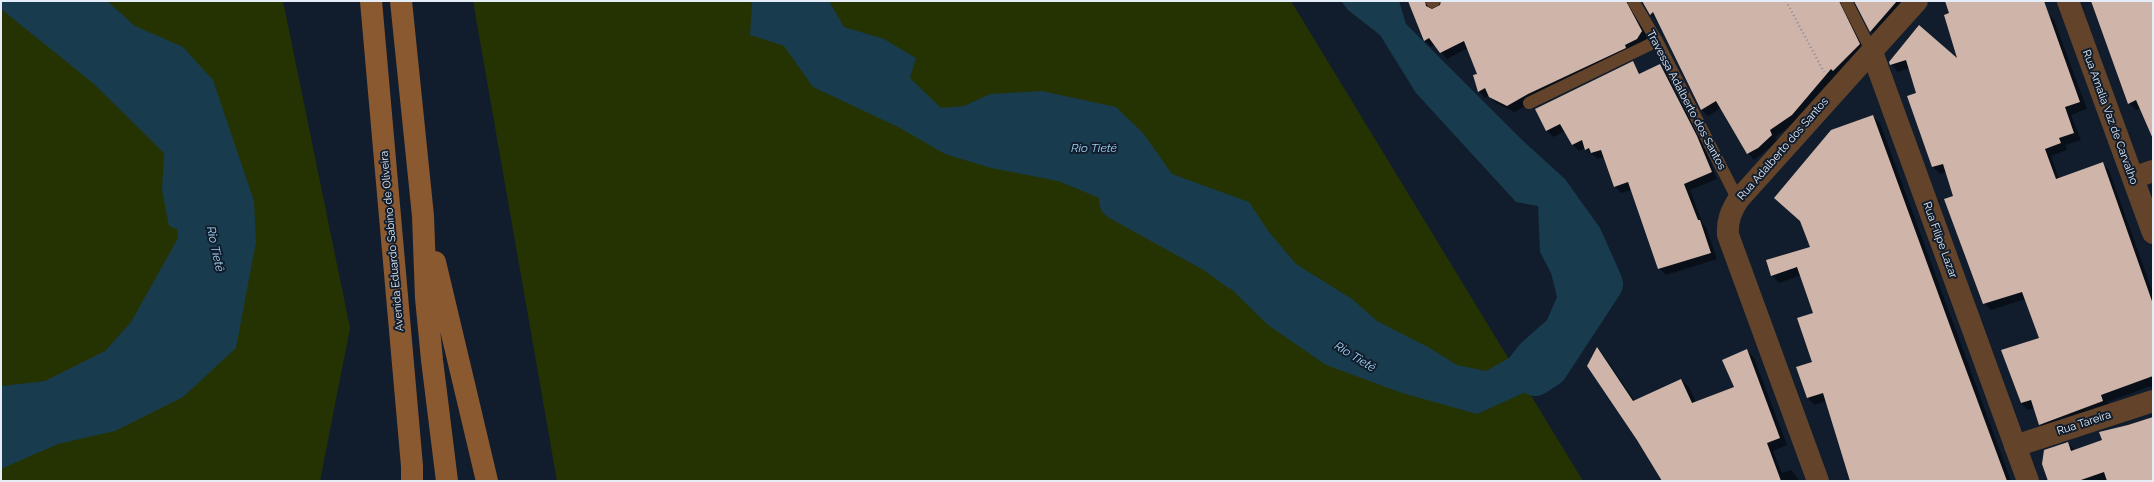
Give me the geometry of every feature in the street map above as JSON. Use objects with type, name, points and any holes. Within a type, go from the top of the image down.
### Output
[{"type":"main road","name":"Avenida Eduardo Sabino de Oliveira","points":[[371,1],[412,466],[412,481]]},
{"type":"main road","points":[[401,1],[423,216],[426,298],[448,481]]},
{"type":"main road","points":[[423,216],[487,481]]},
{"type":"street","name":"Rua Adalberto dos Santos","points":[[1818,481],[1728,234],[1727,223],[1738,200],[1917,1]]},
{"type":"street","name":"Rua Amalia Vaz de Carvalho","points":[[2068,1],[2143,174],[2153,232]]},
{"type":"street","name":"Rua Filipe Lazar","points":[[1872,52],[2028,481]]},
{"type":"street","name":"Rua Tareira","points":[[2015,446],[2153,401]]},
{"type":"lane","name":"Travessa Adalberto dos Santos","points":[[1633,1],[1657,41],[1738,200]]},
{"type":"lane","name":"Rua Filipe Lazar","points":[[1846,1],[1872,52]]},
{"type":"lane","points":[[1529,103],[1657,41]]},
{"type":"path","points":[[1786,1],[1834,92]]},
{"type":"green space","points":[[1,1],[283,1],[350,328],[320,481],[1,481]]},
{"type":"green space","points":[[473,1],[1291,1],[1583,481],[557,481]]},
{"type":"water","name":"Rio Tietê","points":[[1,1],[107,1],[135,26],[183,47],[213,80],[254,201],[256,242],[236,348],[183,397],[115,431],[58,444],[1,469],[1,386],[45,381],[105,351],[131,322],[178,238],[177,229],[169,226],[162,190],[164,153],[94,84],[1,9]]},
{"type":"water","name":"Rio Tietê","points":[[752,1],[829,1],[844,27],[884,39],[916,58],[910,78],[941,108],[964,106],[990,94],[1042,91],[1116,107],[1143,133],[1172,174],[1249,202],[1269,232],[1296,264],[1352,299],[1377,321],[1428,347],[1457,365],[1486,371],[1509,358],[1520,344],[1547,320],[1557,297],[1551,273],[1540,252],[1538,206],[1516,202],[1416,93],[1380,35],[1348,10],[1341,1],[1399,1],[1406,24],[1521,139],[1565,179],[1600,228],[1621,275],[1599,293],[1569,337],[1564,365],[1528,391],[1477,414],[1402,393],[1326,365],[1268,325],[1215,273],[1181,227],[1154,226],[1114,204],[1058,181],[991,168],[945,154],[900,128],[813,87],[784,46],[750,35]]},
{"type":"building","points":[[1408,1],[1425,1],[1426,6],[1432,9],[1440,5],[1441,1],[1626,1],[1642,31],[1637,39],[1625,45],[1626,48],[1528,94],[1507,106],[1489,97],[1485,88],[1478,92],[1473,75],[1477,74],[1464,41],[1440,53],[1429,38],[1424,41]]},
{"type":"building","points":[[1642,1],[1839,1],[1860,44],[1833,71],[1831,69],[1792,115],[1770,130],[1772,135],[1758,148],[1747,154],[1716,101],[1701,110],[1653,12],[1650,15]]},
{"type":"building","points":[[1854,1],[1897,1],[1870,32]]},
{"type":"building","points":[[1945,1],[2044,1],[2080,102],[2065,107],[2074,133],[2059,138],[2061,143],[2045,149],[2056,179],[2103,162],[2153,304],[2153,376],[2101,395],[2103,401],[2039,425],[2031,400],[2021,403],[2001,350],[2039,338],[2022,292],[1983,304],[1944,199],[1953,196],[1943,164],[1932,167],[1907,96],[1916,93],[1906,60],[1890,65],[1889,62],[1919,25],[1957,58],[1944,15],[1949,13]]},
{"type":"building","points":[[2091,1],[2153,1],[2153,139],[2136,100],[2128,104]]},
{"type":"building","points":[[1633,61],[1639,74],[1660,64],[1697,136],[1712,172],[1684,184],[1698,220],[1700,220],[1711,253],[1658,269],[1628,182],[1614,187],[1601,150],[1591,153],[1589,148],[1585,150],[1582,140],[1572,145],[1560,124],[1546,131],[1535,109]]},
{"type":"building","points":[[1873,115],[2007,481],[1850,481],[1823,393],[1807,398],[1796,367],[1812,362],[1797,318],[1813,313],[1797,267],[1771,276],[1766,260],[1810,247],[1800,221],[1774,198],[1831,130]]},
{"type":"building","points":[[1597,347],[1633,401],[1681,379],[1692,403],[1734,387],[1722,360],[1747,349],[1780,438],[1767,443],[1781,481],[1662,481],[1637,440],[1587,366]]},
{"type":"building","points":[[2153,417],[2153,481],[2107,481],[2104,472],[2078,481],[2048,481],[2042,464],[2044,450],[2068,442],[2071,451],[2102,440],[2099,432]]},
{"type":"waterway","name":"Rio Tietê","points":[[1118,201],[1214,254],[1237,271]]},
{"type":"waterway","name":"Rio Tietê","points":[[1535,377],[1549,368],[1604,284],[1591,258]]}]
